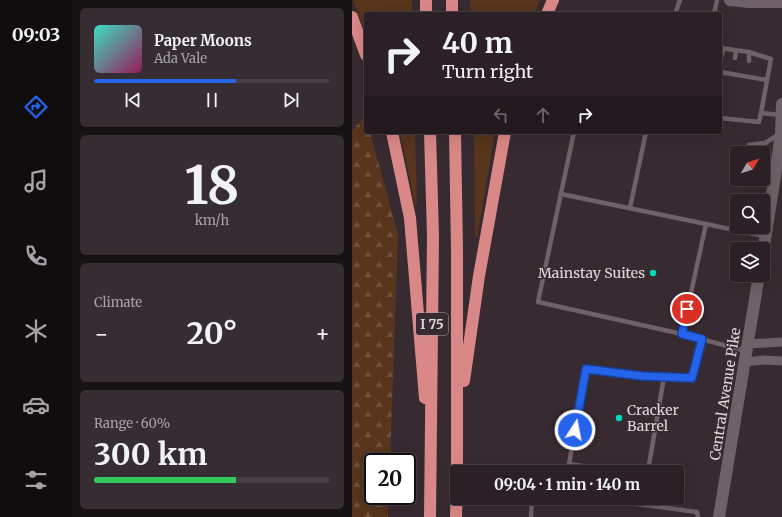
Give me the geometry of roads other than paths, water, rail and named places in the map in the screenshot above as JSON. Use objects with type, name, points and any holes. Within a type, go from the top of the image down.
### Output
[{"type":"highway","points":[[426,0],[426,12]]},
{"type":"highway","points":[[452,0],[452,12]]},
{"type":"highway","points":[[548,12],[553,0]]},
{"type":"highway","points":[[352,16],[364,49]]},
{"type":"highway","points":[[392,134],[410,218],[431,475]]},
{"type":"highway","name":"I 75","points":[[430,134],[433,236],[430,517]]},
{"type":"highway","name":"I 75","points":[[455,134],[457,251],[457,465]]},
{"type":"highway","points":[[458,421],[479,276],[505,134]]},
{"type":"highway","points":[[456,505],[456,517]]},
{"type":"main road","points":[[730,0],[749,2],[782,2]]},
{"type":"main road","points":[[765,242],[778,173],[781,110]]},
{"type":"main road","name":"Central Avenue Pike","points":[[719,517],[758,282]]},
{"type":"street","points":[[747,353],[782,342]]},
{"type":"street","points":[[747,353],[764,360],[782,361]]},
{"type":"lane","points":[[676,12],[680,0]]},
{"type":"lane","points":[[714,12],[717,0]]},
{"type":"lane","points":[[722,55],[722,48],[749,52],[771,59],[759,122],[722,118]]},
{"type":"lane","points":[[735,58],[736,50]]},
{"type":"lane","points":[[749,52],[749,61]]},
{"type":"lane","points":[[722,72],[732,72],[767,80]]},
{"type":"lane","points":[[761,113],[781,110]]},
{"type":"lane","points":[[750,146],[749,145],[765,143],[781,132]]},
{"type":"lane","points":[[574,134],[538,302],[682,334],[747,353]]},
{"type":"lane","points":[[630,208],[646,134]]},
{"type":"lane","points":[[770,163],[778,173]]},
{"type":"lane","points":[[561,194],[766,237]]},
{"type":"lane","points":[[682,334],[706,224]]},
{"type":"lane","points":[[575,465],[569,464],[586,369],[642,376],[692,378],[702,339]]},
{"type":"lane","points":[[649,465],[664,377]]},
{"type":"lane","points":[[531,517],[532,505]]},
{"type":"lane","points":[[645,505],[697,512],[698,517]]},
{"type":"place","name":"Mainstay Suites","points":[[653,273]]},
{"type":"place","name":"Cracker Barrel","points":[[619,418]]}]
